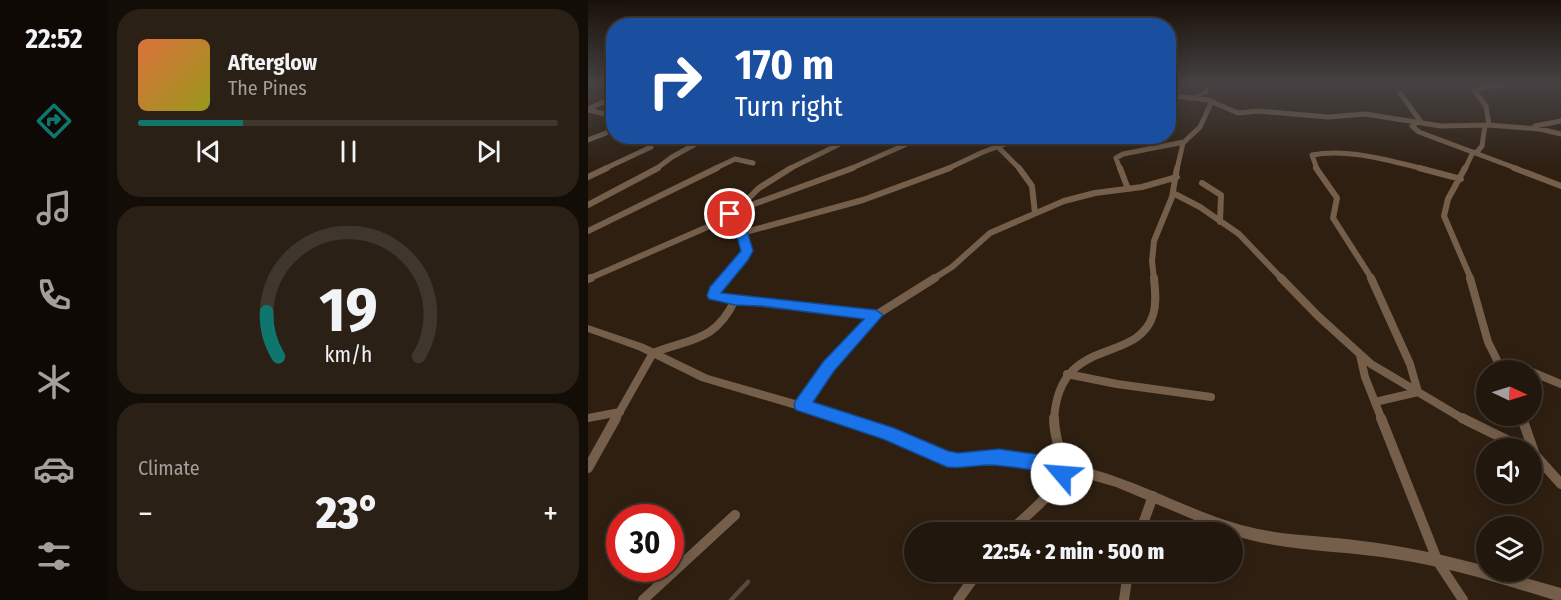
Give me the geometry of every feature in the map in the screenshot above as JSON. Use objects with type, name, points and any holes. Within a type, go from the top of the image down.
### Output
[{"type":"street","points":[[1176,144],[1184,142],[1198,130],[1209,111]]},
{"type":"street","points":[[1234,111],[1328,117],[1365,114],[1447,127],[1487,125],[1531,128],[1561,134]]},
{"type":"street","points":[[1412,111],[1419,122]]},
{"type":"street","points":[[1486,111],[1487,125],[1482,146],[1474,152],[1448,199],[1444,216],[1474,285],[1488,342],[1496,360]]},
{"type":"street","points":[[1531,128],[1548,122],[1561,121]]},
{"type":"street","points":[[1419,122],[1412,126],[1413,129],[1561,186]]},
{"type":"street","points":[[588,140],[606,133]]},
{"type":"street","points":[[1019,522],[1055,485],[1062,474],[1063,467],[1055,441],[1054,423],[1060,387],[1067,374],[1074,365],[1087,357],[1118,348],[1140,334],[1149,324],[1155,298],[1154,242],[1173,193],[1178,159],[1184,142]]},
{"type":"street","points":[[588,205],[658,170],[672,157],[696,144]]},
{"type":"street","points":[[734,213],[758,190],[795,165],[839,144]]},
{"type":"street","points":[[588,279],[712,225],[734,213],[842,173],[907,144]]},
{"type":"street","points":[[742,233],[863,200],[900,185],[936,175],[1006,144]]},
{"type":"street","points":[[1128,189],[1116,158],[1123,154],[1174,144]]},
{"type":"street","points":[[588,177],[651,147]]},
{"type":"street","points":[[998,147],[1020,169],[1032,186],[1035,213]]},
{"type":"street","points":[[1418,392],[1410,364],[1372,279],[1333,218],[1337,198],[1314,165],[1312,155],[1328,154],[1383,160],[1461,178]]},
{"type":"street","points":[[588,231],[735,159],[753,163]]},
{"type":"street","points":[[802,405],[829,366],[876,315],[952,267],[990,233],[1079,197],[1128,189],[1177,177]]},
{"type":"street","points":[[1202,183],[1221,195],[1220,222]]},
{"type":"street","points":[[1173,193],[1200,207],[1239,234],[1318,316],[1381,371],[1480,429],[1500,438]]},
{"type":"street","points":[[734,213],[739,220],[747,251],[715,290],[714,296],[876,315]]},
{"type":"street","points":[[588,468],[653,353],[670,346],[695,341],[708,333],[735,300]]},
{"type":"street","points":[[588,328],[653,353],[705,378],[802,405],[888,434],[947,459],[958,461],[981,457],[999,458],[1063,467],[1129,485],[1212,522],[1257,535],[1313,544],[1376,549],[1438,562],[1561,595]]},
{"type":"street","points":[[1360,355],[1375,402],[1438,562],[1463,600]]},
{"type":"street","points":[[1067,374],[1117,384],[1211,397]]},
{"type":"street","points":[[1542,376],[1561,384]]},
{"type":"street","points":[[1375,402],[1418,392]]},
{"type":"street","points":[[588,418],[620,412]]},
{"type":"street","points":[[1542,464],[1561,484]]},
{"type":"street","points":[[1144,522],[1153,496]]},
{"type":"street","points":[[643,600],[735,515]]},
{"type":"street","points":[[958,600],[971,582]]},
{"type":"street","points":[[1124,600],[1127,582]]},
{"type":"waterway","points":[[731,600],[748,582]]},
{"type":"route","points":[[730,214],[739,220],[747,251],[715,290],[714,296],[876,315],[829,366],[802,405],[888,434],[947,459],[958,461],[981,457],[999,458],[1063,467],[1062,474]]}]
